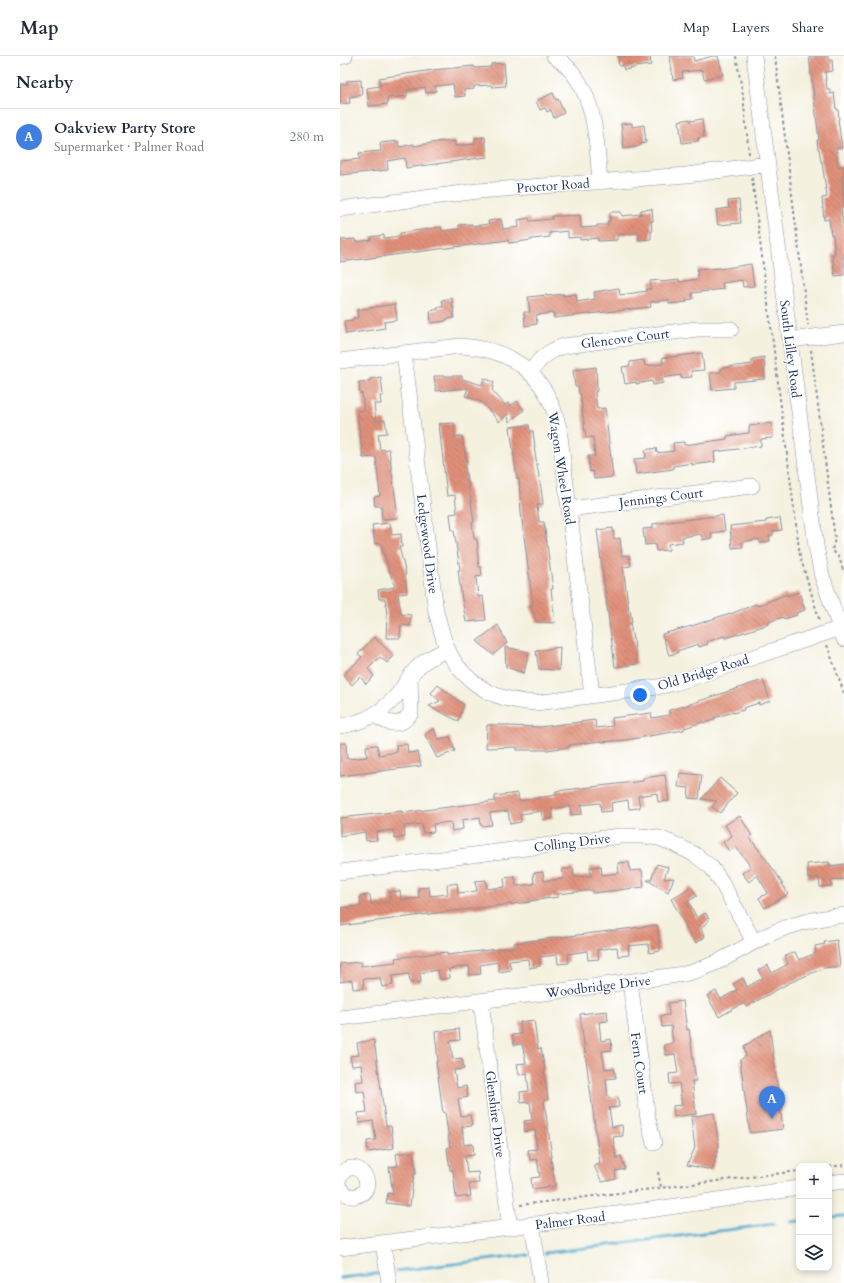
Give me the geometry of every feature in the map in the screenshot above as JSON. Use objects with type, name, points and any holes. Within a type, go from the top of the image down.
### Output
[{"type":"street","points":[[340,57],[345,56]]},
{"type":"street","name":"South Lilley Road","points":[[754,56],[816,546],[822,576],[843,631]]},
{"type":"street","points":[[558,57],[577,78],[589,103],[596,137],[600,182]]},
{"type":"street","name":"Proctor Road","points":[[340,209],[478,191],[687,175],[767,164]]},
{"type":"street","name":"Glencove Court","points":[[530,373],[536,363],[544,356],[554,349],[564,346],[697,329],[731,329]]},
{"type":"street","points":[[790,340],[844,333]]},
{"type":"street","name":"Wagon Wheel Road","points":[[340,361],[460,346],[478,347],[495,351],[507,356],[530,373],[545,391],[556,415],[559,428],[592,695]]},
{"type":"street","name":"Ledgewood Drive","points":[[404,353],[436,612],[447,650],[452,659],[471,680],[485,690],[511,700]]},
{"type":"street","name":"Jennings Court","points":[[569,509],[752,486]]},
{"type":"street","name":"Old Bridge Road","points":[[511,700],[536,703],[636,690],[675,683],[843,631]]},
{"type":"street","points":[[340,726],[353,724],[374,715],[394,698],[418,667],[424,662],[447,650]]},
{"type":"street","points":[[374,715],[381,720],[393,724],[402,722],[411,714],[410,676]]},
{"type":"street","name":"Colling Drive","points":[[340,872],[620,836],[659,838],[684,849],[711,867],[721,881],[754,942]]},
{"type":"street","name":"Woodbridge Drive","points":[[340,1018],[669,977],[697,971],[724,959],[754,942],[788,926],[812,920],[844,915]]},
{"type":"street","name":"Fern Court","points":[[630,982],[648,1119],[654,1143]]},
{"type":"street","name":"Glenshire Drive","points":[[481,1001],[510,1227]]},
{"type":"street","points":[[340,1188],[343,1193],[348,1195],[359,1195],[363,1192],[367,1182],[362,1172],[357,1169],[342,1168]]},
{"type":"street","points":[[832,1183],[844,1181]]},
{"type":"street","name":"Palmer Road","points":[[340,1248],[649,1210],[796,1188]]},
{"type":"street","points":[[532,1224],[541,1283]]},
{"type":"street","points":[[383,1243],[389,1283]]},
{"type":"path","points":[[736,56],[743,95],[749,156]]},
{"type":"path","points":[[775,56],[809,330]]},
{"type":"path","points":[[752,176],[800,556],[821,627]]},
{"type":"path","points":[[811,349],[835,539],[832,550],[839,557],[844,573]]},
{"type":"path","points":[[825,639],[844,693]]},
{"type":"path","points":[[832,1167],[844,1165]]},
{"type":"path","points":[[517,1205],[796,1171]]},
{"type":"path","points":[[658,1172],[661,1187]]},
{"type":"building","points":[[618,56],[650,56],[651,65],[624,70],[623,65],[619,66]]},
{"type":"building","points":[[670,56],[693,56],[694,61],[718,56],[723,75],[704,79],[702,70],[682,72],[683,78],[673,80]]},
{"type":"building","points":[[809,56],[828,56],[828,60],[832,60],[833,71],[825,72],[827,89],[830,89],[830,94],[834,93],[836,109],[838,109],[842,148],[836,148],[838,166],[844,166],[844,176],[842,177],[844,207],[841,207],[844,224],[844,275],[835,276],[832,254],[835,254],[833,235],[831,235],[829,219],[824,220],[822,198],[827,197],[822,162],[818,149],[817,140],[819,140]]},
{"type":"building","points":[[504,63],[506,86],[474,86],[474,89],[464,90],[465,96],[455,97],[453,84],[435,86],[436,91],[426,93],[425,87],[407,90],[407,96],[387,98],[388,104],[369,106],[367,88],[380,86],[379,78],[433,70],[474,66],[475,68],[491,67],[491,64]]},
{"type":"building","points":[[361,80],[362,95],[349,97],[350,103],[340,104],[340,84],[347,84],[347,81]]},
{"type":"building","points":[[553,93],[556,100],[558,99],[564,113],[554,118],[551,110],[547,112],[545,108],[540,110],[536,101]]},
{"type":"building","points":[[690,119],[690,121],[702,119],[704,137],[698,138],[698,141],[682,143],[679,121]]},
{"type":"building","points":[[632,123],[632,127],[644,125],[646,143],[640,144],[640,146],[624,149],[621,124]]},
{"type":"building","points":[[485,137],[487,157],[406,168],[405,158],[387,161],[388,170],[340,175],[340,161],[360,159],[359,153],[381,151],[380,143],[398,141],[399,147],[414,144],[414,146],[443,141],[455,141],[455,146],[475,144],[475,138]]},
{"type":"building","points":[[739,200],[741,223],[718,225],[716,210],[729,208],[728,201]]},
{"type":"building","points":[[652,209],[653,221],[651,221],[651,239],[639,240],[639,233],[617,235],[617,240],[598,241],[598,238],[580,240],[580,237],[568,238],[568,231],[549,233],[550,237],[532,240],[509,243],[508,240],[340,262],[341,240],[355,239],[355,242],[371,240],[371,237],[384,235],[384,238],[400,236],[400,233],[441,227],[442,231],[459,229],[459,225],[472,224],[472,226],[489,224],[488,221],[501,219],[503,229],[519,227],[518,220],[529,218],[530,221],[552,219],[552,216],[580,215],[581,228],[597,227],[597,225],[608,225],[607,222],[610,221],[610,212],[621,212],[622,216],[641,214],[641,210]]},
{"type":"building","points":[[751,264],[754,286],[743,287],[742,280],[722,283],[723,289],[692,293],[693,299],[686,300],[687,302],[669,304],[669,300],[650,302],[651,307],[554,318],[554,313],[536,315],[537,324],[525,326],[524,312],[530,312],[528,297],[564,294],[564,296],[576,294],[577,302],[595,299],[594,292],[619,288],[620,295],[647,291],[646,289],[651,289],[650,281],[660,280],[661,282],[679,280],[679,282],[698,279],[697,269],[720,269]]},
{"type":"building","points":[[452,298],[454,318],[446,319],[446,321],[431,323],[430,311],[438,309],[438,307],[443,307],[442,300]]},
{"type":"building","points":[[395,304],[397,320],[384,322],[385,328],[346,334],[344,321],[358,318],[357,310]]},
{"type":"building","points":[[702,353],[704,370],[691,371],[692,377],[681,378],[681,375],[662,378],[663,383],[653,385],[652,381],[636,384],[636,382],[625,384],[622,367],[630,366],[630,362],[644,360],[645,366],[663,364],[662,358]]},
{"type":"building","points":[[764,357],[765,379],[734,382],[734,388],[712,390],[710,373],[721,372],[721,368],[752,364],[752,359]]},
{"type":"building","points":[[596,367],[597,391],[595,392],[597,409],[605,408],[613,477],[594,479],[593,471],[590,472],[588,456],[595,456],[593,437],[586,438],[580,393],[579,394],[578,386],[575,386],[573,370]]},
{"type":"building","points":[[434,376],[462,376],[462,379],[482,385],[484,378],[494,382],[492,390],[505,405],[508,403],[510,406],[517,401],[524,410],[509,422],[508,414],[499,422],[482,402],[465,396],[468,388],[436,391]]},
{"type":"building","points":[[381,377],[383,396],[380,396],[381,404],[374,404],[376,421],[385,420],[387,433],[378,434],[380,450],[389,449],[398,518],[382,519],[381,506],[375,506],[374,497],[380,496],[376,457],[363,458],[357,411],[364,410],[359,382],[370,381],[370,379]]},
{"type":"building","points":[[454,423],[455,437],[462,436],[467,465],[465,466],[474,522],[472,523],[474,539],[477,539],[479,567],[481,567],[482,576],[476,577],[478,597],[483,596],[486,620],[466,622],[461,593],[458,570],[460,570],[450,514],[457,513],[455,495],[447,496],[439,424]]},
{"type":"building","points":[[772,423],[773,438],[761,439],[761,446],[714,452],[715,462],[692,465],[692,463],[673,466],[673,469],[636,474],[634,459],[646,458],[645,450],[656,448],[657,453],[674,451],[673,443],[684,442],[684,445],[727,439],[727,436],[749,433],[749,426]]},
{"type":"building","points":[[529,425],[530,431],[533,431],[534,447],[541,488],[543,504],[537,505],[539,522],[544,522],[553,589],[551,589],[555,623],[537,622],[530,606],[533,605],[521,513],[519,479],[517,479],[510,427]]},
{"type":"building","points":[[723,515],[725,531],[711,533],[712,538],[702,540],[701,534],[682,537],[683,542],[668,544],[669,550],[656,551],[655,544],[645,545],[643,529],[653,528],[653,524]]},
{"type":"building","points":[[780,518],[782,530],[773,531],[773,535],[769,536],[770,541],[760,543],[759,539],[742,542],[743,547],[732,548],[730,526],[766,522],[766,520]]},
{"type":"building","points":[[390,523],[392,535],[401,534],[402,547],[399,547],[406,574],[407,593],[398,594],[401,614],[411,615],[410,626],[401,625],[400,638],[386,638],[387,615],[385,599],[379,599],[378,590],[395,587],[380,543],[375,544],[372,525]]},
{"type":"building","points":[[613,528],[614,539],[620,538],[622,556],[629,555],[631,566],[623,567],[637,664],[615,667],[597,530]]},
{"type":"building","points":[[799,592],[805,610],[796,613],[797,615],[784,619],[783,617],[754,629],[725,638],[724,636],[707,642],[708,644],[699,647],[698,644],[677,651],[678,653],[669,655],[662,634],[730,614],[756,604],[757,606],[787,594],[787,596]]},
{"type":"building","points":[[498,625],[507,643],[493,655],[477,641]]},
{"type":"building","points":[[374,637],[394,656],[387,663],[380,657],[368,669],[374,676],[366,684],[360,677],[352,685],[343,675],[362,657],[358,654]]},
{"type":"building","points":[[505,647],[529,652],[524,673],[506,667]]},
{"type":"building","points":[[560,647],[559,670],[539,669],[536,651]]},
{"type":"building","points":[[763,680],[770,701],[743,708],[744,710],[733,712],[714,718],[714,720],[684,728],[684,730],[626,740],[569,745],[570,747],[547,750],[517,750],[517,747],[486,748],[487,725],[540,727],[595,720],[596,728],[613,726],[612,718],[651,713],[652,718],[670,715],[669,710]]},
{"type":"building","points":[[438,685],[464,705],[458,721],[429,706],[440,701],[431,693]]},
{"type":"building","points":[[434,728],[438,739],[450,737],[455,751],[437,758],[425,735]]},
{"type":"building","points":[[340,743],[346,743],[347,759],[367,757],[366,746],[377,745],[379,755],[397,752],[396,745],[407,744],[408,753],[418,752],[421,766],[340,776]]},
{"type":"building","points":[[680,773],[702,775],[699,799],[688,798],[689,788],[678,787]]},
{"type":"building","points":[[665,775],[669,801],[658,802],[657,793],[638,796],[640,808],[629,809],[628,800],[611,803],[612,811],[601,812],[600,803],[581,805],[582,814],[571,815],[570,806],[552,809],[553,818],[543,820],[541,811],[520,814],[521,822],[510,824],[508,811],[490,813],[492,825],[481,826],[480,817],[462,820],[463,829],[452,831],[451,822],[433,824],[434,832],[423,833],[422,824],[404,826],[405,837],[395,839],[393,830],[376,832],[377,840],[366,841],[365,832],[340,836],[340,818],[402,811],[402,813],[495,801],[495,796],[518,793],[519,801],[556,795],[556,791],[643,781],[643,778]]},
{"type":"building","points":[[720,778],[737,793],[720,813],[712,807],[717,801],[702,799]]},
{"type":"building","points":[[740,816],[752,836],[750,838],[776,873],[788,894],[765,908],[759,898],[768,893],[757,875],[749,882],[742,873],[751,867],[736,847],[729,851],[723,842],[732,836],[725,825]]},
{"type":"building","points":[[629,862],[630,871],[642,870],[644,887],[593,893],[593,890],[558,894],[558,897],[530,902],[340,926],[340,908],[361,906],[360,896],[370,895],[371,904],[390,902],[389,892],[400,891],[401,900],[419,898],[418,888],[429,887],[430,896],[448,894],[447,885],[457,883],[458,893],[477,891],[475,881],[486,880],[487,889],[505,887],[504,878],[510,877],[515,877],[516,886],[534,884],[533,873],[543,872],[544,881],[563,879],[562,869],[573,868],[574,877],[591,876],[590,867],[601,866],[602,875],[619,873],[618,863]]},
{"type":"building","points":[[829,862],[830,866],[844,864],[844,879],[831,880],[832,886],[820,887],[819,878],[808,879],[807,864]]},
{"type":"building","points":[[657,864],[668,867],[664,879],[674,878],[668,892],[647,880],[651,880]]},
{"type":"building","points":[[691,887],[697,896],[688,901],[697,918],[706,913],[709,920],[701,929],[705,937],[696,943],[671,899]]},
{"type":"building","points":[[657,925],[660,951],[649,953],[648,944],[628,946],[629,955],[618,956],[617,947],[597,950],[599,959],[588,960],[587,951],[568,954],[569,963],[558,964],[557,955],[539,957],[540,966],[529,968],[528,959],[509,961],[511,970],[499,972],[498,962],[480,965],[481,974],[470,975],[469,966],[449,969],[450,978],[445,979],[440,979],[438,970],[420,973],[421,982],[410,983],[409,974],[392,976],[393,985],[382,987],[380,978],[363,979],[364,988],[353,989],[352,980],[340,982],[340,964],[361,962],[361,966],[396,962],[395,958],[447,952],[447,955],[514,947],[514,943]]},
{"type":"building","points":[[837,940],[840,966],[824,968],[789,983],[746,1007],[744,1003],[719,1017],[707,996],[716,991],[721,999],[737,990],[733,984],[743,978],[747,987],[763,978],[758,970],[768,965],[772,973],[788,964],[785,956],[795,952],[799,960],[816,953],[815,946],[825,944],[824,942]]},
{"type":"building","points":[[683,1001],[687,1030],[689,1029],[696,1081],[692,1081],[696,1114],[674,1117],[673,1106],[682,1105],[679,1083],[670,1084],[669,1074],[678,1073],[675,1054],[666,1055],[664,1045],[673,1043],[671,1026],[662,1027],[661,1016],[669,1015],[668,1003]]},
{"type":"building","points":[[607,1011],[608,1021],[599,1022],[601,1041],[611,1039],[612,1050],[602,1051],[605,1069],[614,1068],[616,1078],[606,1079],[608,1098],[618,1097],[619,1107],[609,1108],[612,1127],[622,1125],[623,1136],[613,1137],[616,1158],[621,1156],[625,1169],[615,1171],[616,1179],[602,1182],[594,1166],[600,1164],[580,1014]]},
{"type":"building","points":[[534,1020],[538,1049],[541,1048],[545,1070],[548,1100],[544,1100],[555,1186],[532,1189],[531,1178],[540,1177],[537,1159],[530,1160],[528,1150],[537,1149],[535,1130],[525,1132],[524,1121],[532,1120],[530,1102],[521,1103],[520,1092],[529,1091],[527,1073],[519,1075],[517,1064],[526,1063],[522,1044],[514,1045],[512,1035],[521,1034],[520,1022]]},
{"type":"building","points":[[459,1029],[460,1040],[450,1041],[453,1059],[462,1058],[464,1069],[454,1070],[457,1088],[466,1086],[468,1097],[458,1099],[461,1116],[470,1115],[472,1126],[462,1127],[464,1145],[473,1144],[474,1155],[465,1156],[467,1173],[478,1172],[479,1183],[469,1184],[471,1196],[456,1198],[453,1170],[450,1170],[447,1148],[450,1147],[445,1112],[443,1113],[436,1061],[438,1061],[435,1032]]},
{"type":"building","points":[[770,1030],[783,1129],[750,1133],[740,1060],[746,1056],[744,1046]]},
{"type":"building","points":[[374,1040],[386,1126],[391,1126],[394,1148],[368,1152],[367,1141],[376,1140],[373,1121],[359,1123],[358,1113],[367,1112],[364,1091],[356,1092],[355,1082],[363,1081],[361,1065],[352,1066],[350,1056],[359,1055],[357,1043]]},
{"type":"building","points":[[714,1113],[719,1146],[712,1170],[687,1165],[695,1148],[691,1117]]},
{"type":"building","points":[[413,1152],[416,1174],[414,1174],[410,1206],[386,1203],[388,1193],[393,1194],[389,1167],[398,1166],[396,1154]]},
{"type":"waterway","points":[[832,1217],[844,1216]]},
{"type":"waterway","points":[[791,1222],[796,1221]]},
{"type":"waterway","points":[[545,1253],[774,1224]]},
{"type":"waterway","points":[[396,1271],[528,1255]]},
{"type":"waterway","points":[[340,1278],[384,1273]]},
{"type":"place","name":"Oakview Party Store","points":[[772,1119]]}]
